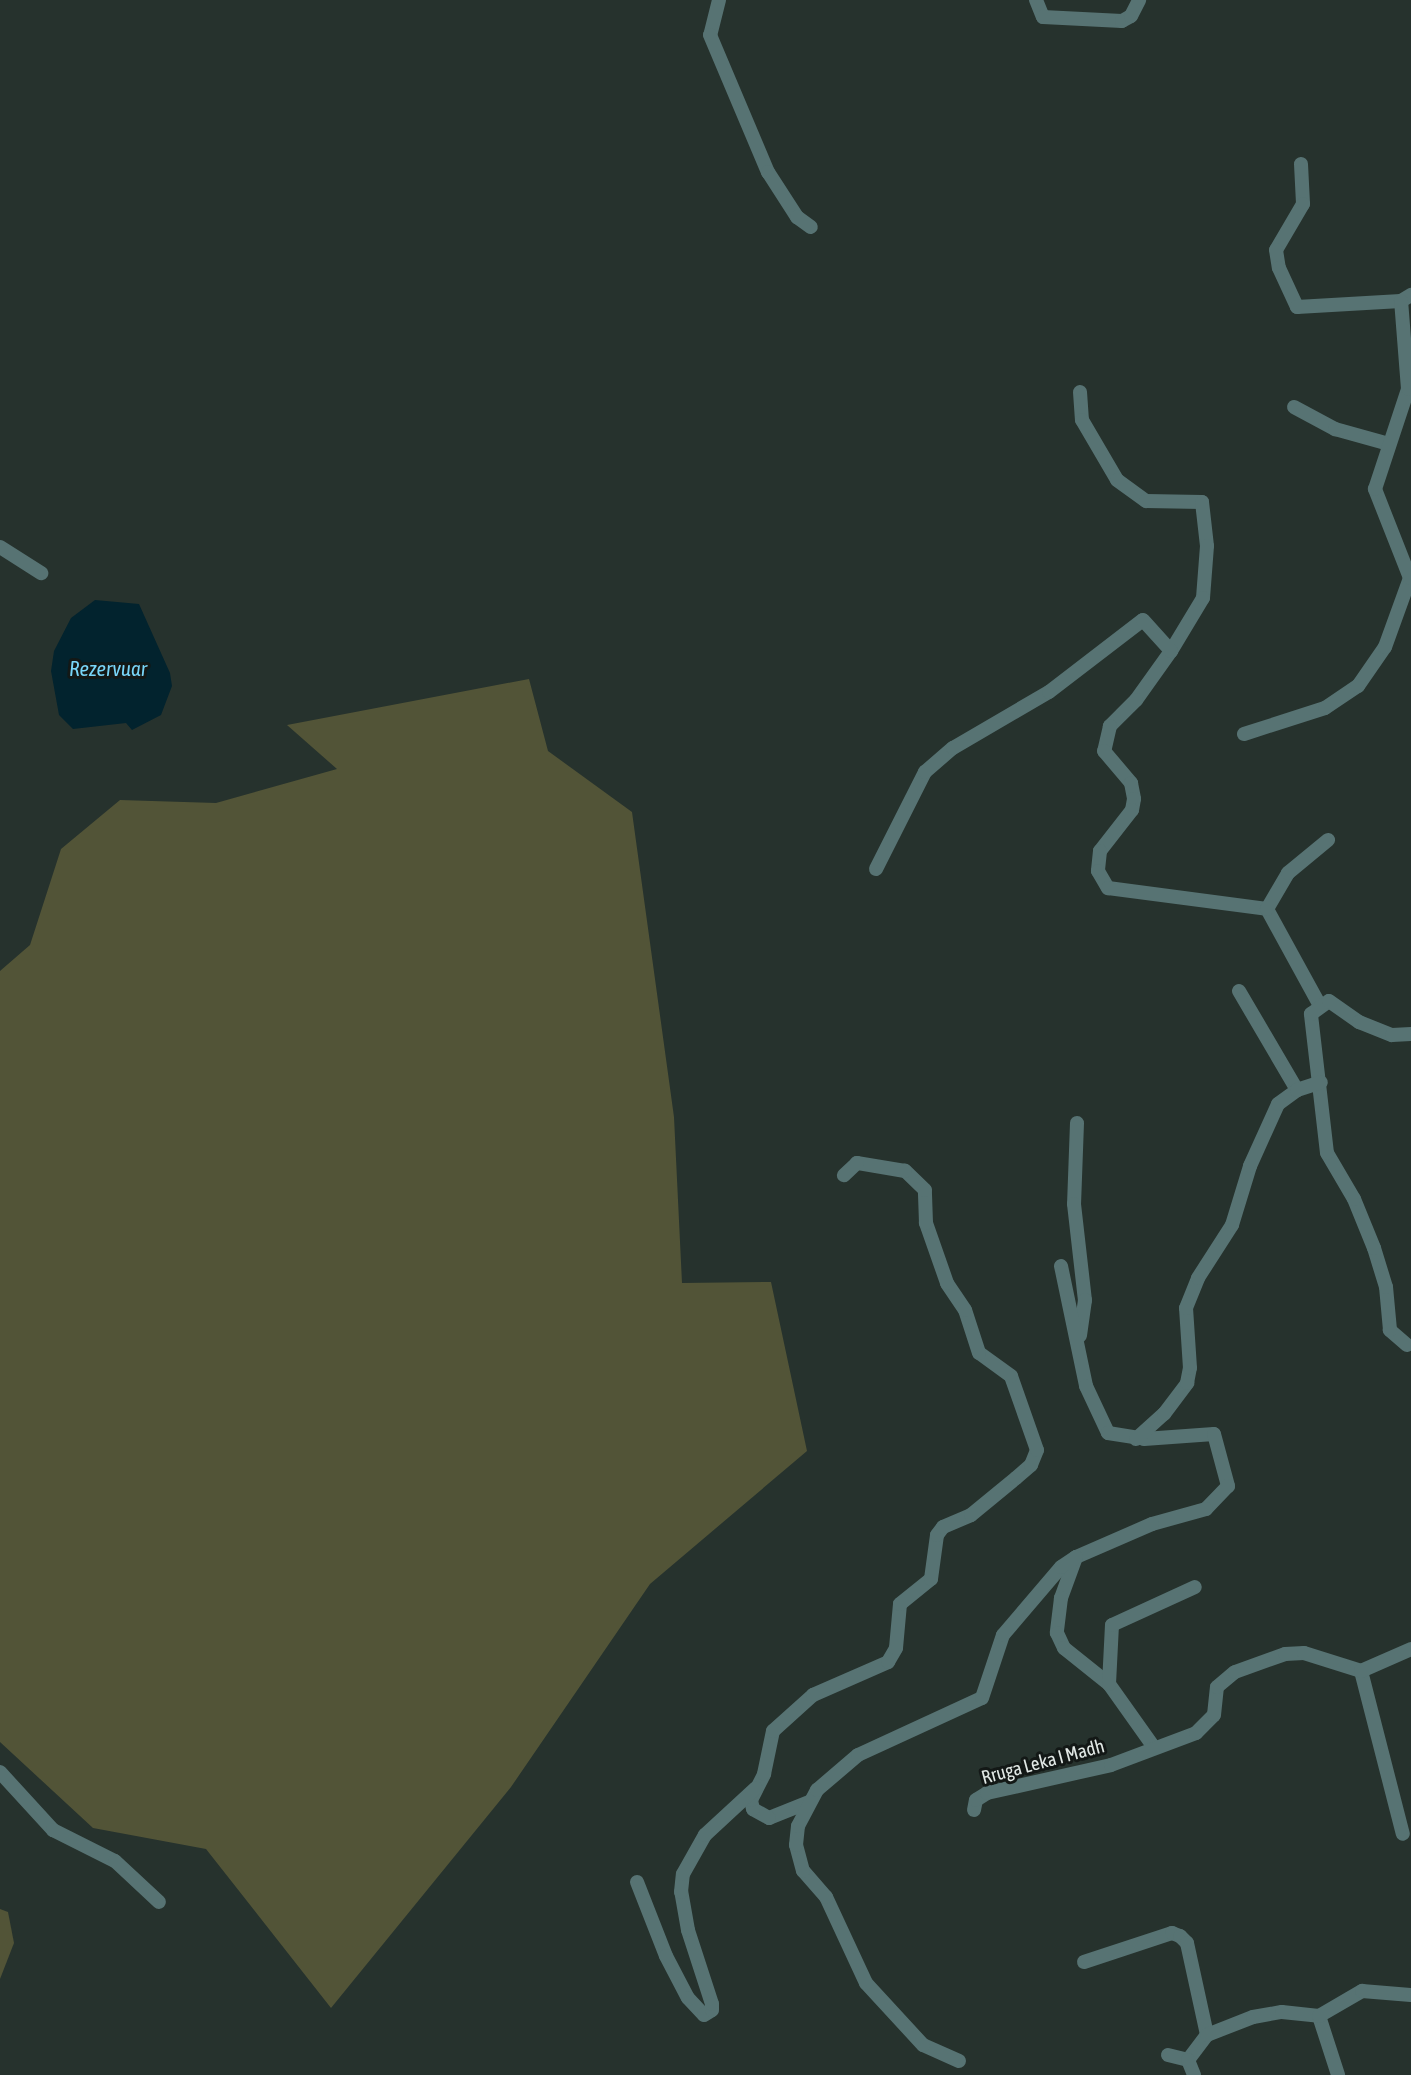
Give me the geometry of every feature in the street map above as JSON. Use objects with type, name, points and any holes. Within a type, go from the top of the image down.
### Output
[{"type":"street","points":[[719,0],[710,34],[768,172],[797,217],[811,227]]},
{"type":"street","points":[[1036,0],[1044,17],[1122,22],[1131,16],[1139,0]]},
{"type":"street","points":[[1244,734],[1325,708],[1358,686],[1385,647],[1410,578],[1375,489],[1408,389],[1406,298],[1297,307],[1279,268],[1276,250],[1303,204],[1301,164]]},
{"type":"street","points":[[1080,392],[1082,420],[1117,480],[1146,501],[1195,500],[1202,502],[1205,511],[1203,598],[1171,651],[1136,700],[1110,726],[1104,751],[1131,783],[1134,799],[1132,810],[1100,851],[1098,871],[1108,888],[1267,909]]},
{"type":"street","points":[[1294,408],[1335,429],[1388,444]]},
{"type":"street","points":[[0,547],[41,573]]},
{"type":"street","points":[[876,869],[925,772],[953,748],[1049,692],[1143,620],[1171,651]]},
{"type":"street","points":[[1267,909],[1288,873],[1328,840]]},
{"type":"street","points":[[1267,909],[1319,1004]]},
{"type":"street","points":[[1240,991],[1297,1090]]},
{"type":"street","points":[[1406,1345],[1390,1330],[1386,1287],[1374,1248],[1354,1199],[1327,1153],[1321,1082],[1311,1014],[1319,1004],[1329,1001],[1359,1022],[1392,1035],[1411,1034]]},
{"type":"street","points":[[1136,1438],[1164,1414],[1187,1383],[1190,1368],[1186,1308],[1198,1278],[1232,1225],[1250,1166],[1279,1104],[1297,1090],[1321,1082]]},
{"type":"street","points":[[1077,1123],[1074,1204],[1084,1300],[1079,1341]]},
{"type":"street","points":[[844,1175],[857,1163],[905,1171],[925,1190],[926,1223],[947,1283],[965,1310],[979,1353],[1011,1376],[1037,1450],[1031,1465],[1016,1478],[971,1515],[943,1527],[937,1535],[931,1579],[900,1604],[896,1648],[888,1662],[813,1695],[774,1731],[756,1788],[753,1809],[769,1818],[809,1802],[858,1755],[982,1698],[1003,1635],[1061,1567],[1076,1557],[1152,1524],[1206,1509],[1227,1486],[1214,1434],[1136,1438],[1108,1433],[1097,1417],[1061,1266]]},
{"type":"street","points":[[1076,1557],[1061,1598],[1057,1633],[1064,1648],[1109,1684],[1153,1746]]},
{"type":"street","points":[[1109,1684],[1112,1625],[1195,1587]]},
{"type":"street","points":[[1403,1834],[1361,1671],[1411,1649]]},
{"type":"street","name":"Rruga Leka I Madh","points":[[974,1810],[976,1800],[987,1793],[1111,1765],[1207,1725],[1222,1679],[1284,1654],[1322,1656],[1361,1671]]},
{"type":"street","points":[[0,1772],[53,1830],[115,1861],[159,1902]]},
{"type":"street","points":[[638,1882],[666,1956],[688,1998],[704,2015],[712,2010],[712,2004],[688,1930],[681,1892],[683,1874],[705,1835],[756,1788]]},
{"type":"street","points":[[809,1802],[796,1837],[803,1871],[826,1897],[857,1967],[923,2045],[959,2061]]},
{"type":"street","points":[[1084,1962],[1172,1933],[1180,1936],[1187,1943],[1207,2035]]},
{"type":"street","points":[[1188,2060],[1207,2035],[1253,2017],[1282,2012],[1319,2016],[1362,1991],[1411,1995]]},
{"type":"street","points":[[1319,2016],[1338,2075]]},
{"type":"street","points":[[1167,2055],[1188,2060]]},
{"type":"street","points":[[1188,2060],[1194,2075]]},
{"type":"green space","points":[[529,679],[548,751],[632,812],[674,1117],[682,1283],[771,1282],[807,1451],[650,1584],[511,1787],[331,2008],[206,1849],[93,1828],[0,1742],[0,971],[30,945],[61,849],[120,800],[216,803],[337,769],[287,725]]},
{"type":"green space","points":[[0,1909],[8,1912],[14,1943],[0,1979]]},
{"type":"water","name":"Rezervuar","points":[[95,600],[139,604],[170,673],[172,686],[161,715],[132,730],[126,723],[73,729],[59,715],[51,671],[54,651],[71,618]]}]
